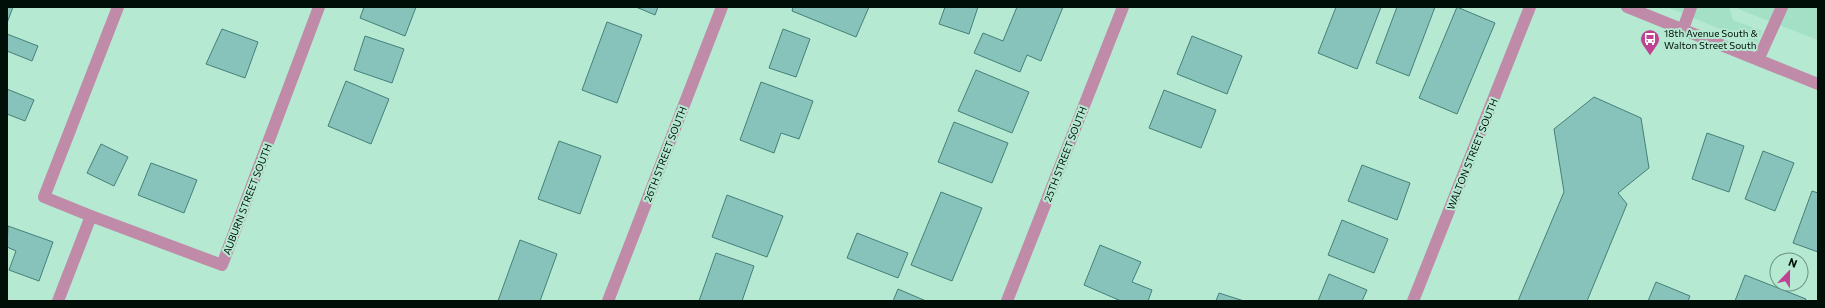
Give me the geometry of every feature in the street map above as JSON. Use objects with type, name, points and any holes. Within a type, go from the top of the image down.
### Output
[{"type":"street","points":[[58,301],[91,216],[44,197],[118,7]]},
{"type":"street","name":"AUBURN STREET SOUTH","points":[[91,216],[222,265],[319,7]]},
{"type":"street","name":"26TH STREET SOUTH","points":[[608,301],[722,7]]},
{"type":"street","name":"25TH STREET SOUTH","points":[[1007,301],[1123,7]]},
{"type":"street","name":"WALTON STREET SOUTH","points":[[1413,301],[1530,7]]},
{"type":"street","points":[[1628,7],[1818,84]]},
{"type":"street","points":[[1683,29],[1691,7]]},
{"type":"street","points":[[1758,60],[1782,7]]},
{"type":"shaded area","points":[[1667,7],[1729,7],[1733,20],[1762,31],[1757,44]]},
{"type":"shaded area","points":[[1739,7],[1818,7],[1818,40],[1738,9]]},
{"type":"building","points":[[7,7],[13,7],[7,23]]},
{"type":"building","points":[[364,7],[416,7],[405,36],[360,18]]},
{"type":"building","points":[[636,7],[658,7],[655,15]]},
{"type":"building","points":[[793,7],[869,7],[856,37],[792,11]]},
{"type":"building","points":[[945,7],[978,7],[969,34],[939,24]]},
{"type":"building","points":[[1017,7],[1063,7],[1041,61],[1027,55],[1020,72],[974,53],[983,33],[1003,41]]},
{"type":"building","points":[[1336,7],[1381,7],[1357,69],[1318,53]]},
{"type":"building","points":[[1397,7],[1435,7],[1409,76],[1376,63]]},
{"type":"building","points":[[1457,7],[1495,23],[1457,114],[1419,98]]},
{"type":"building","points":[[607,22],[642,35],[617,103],[582,90]]},
{"type":"building","points":[[222,29],[258,42],[245,78],[206,64]]},
{"type":"building","points":[[783,29],[810,39],[796,77],[769,68]]},
{"type":"building","points":[[7,34],[38,46],[32,61],[7,51]]},
{"type":"building","points":[[365,36],[404,49],[392,83],[354,70]]},
{"type":"building","points":[[1192,36],[1242,56],[1227,94],[1177,74]]},
{"type":"building","points":[[976,70],[1029,92],[1012,133],[958,111]]},
{"type":"building","points":[[346,81],[389,99],[371,144],[328,126]]},
{"type":"building","points":[[761,82],[813,101],[799,139],[781,133],[774,153],[740,140]]},
{"type":"building","points":[[7,89],[34,100],[25,121],[7,114]]},
{"type":"building","points":[[1164,90],[1216,110],[1201,148],[1149,128]]},
{"type":"building","points":[[1594,97],[1641,118],[1649,168],[1618,193],[1627,204],[1587,301],[1518,301],[1564,192],[1554,129]]},
{"type":"building","points":[[954,122],[1008,143],[992,183],[938,162]]},
{"type":"building","points":[[1707,133],[1744,146],[1729,192],[1692,179]]},
{"type":"building","points":[[559,141],[601,156],[580,214],[538,199]]},
{"type":"building","points":[[101,144],[128,157],[114,186],[87,173]]},
{"type":"building","points":[[1763,151],[1794,163],[1775,211],[1745,199]]},
{"type":"building","points":[[151,163],[197,180],[184,213],[138,195]]},
{"type":"building","points":[[1362,165],[1410,183],[1397,220],[1348,201]]},
{"type":"building","points":[[1812,191],[1818,193],[1818,252],[1793,243]]},
{"type":"building","points":[[941,192],[982,208],[952,281],[911,265]]},
{"type":"building","points":[[727,195],[783,216],[767,257],[712,237]]},
{"type":"building","points":[[1342,220],[1388,239],[1374,273],[1328,255]]},
{"type":"building","points":[[8,226],[53,242],[39,281],[9,270],[16,251],[7,247]]},
{"type":"building","points":[[857,233],[908,253],[898,278],[847,258]]},
{"type":"building","points":[[520,240],[557,254],[540,301],[498,301]]},
{"type":"building","points":[[1100,245],[1141,262],[1132,282],[1152,290],[1148,301],[1121,301],[1084,285]]},
{"type":"building","points":[[716,253],[754,266],[742,301],[699,301]]},
{"type":"building","points":[[1329,274],[1367,290],[1362,301],[1318,301]]},
{"type":"building","points":[[1745,275],[1769,284],[1769,292],[1788,292],[1806,299],[1805,301],[1735,301]]},
{"type":"building","points":[[1656,282],[1690,296],[1688,301],[1648,301]]},
{"type":"building","points":[[898,289],[926,301],[893,301]]},
{"type":"building","points":[[1219,293],[1244,301],[1216,301]]},
{"type":"place","name":"18th Avenue South & Walton Street South","points":[[1650,56]]}]
